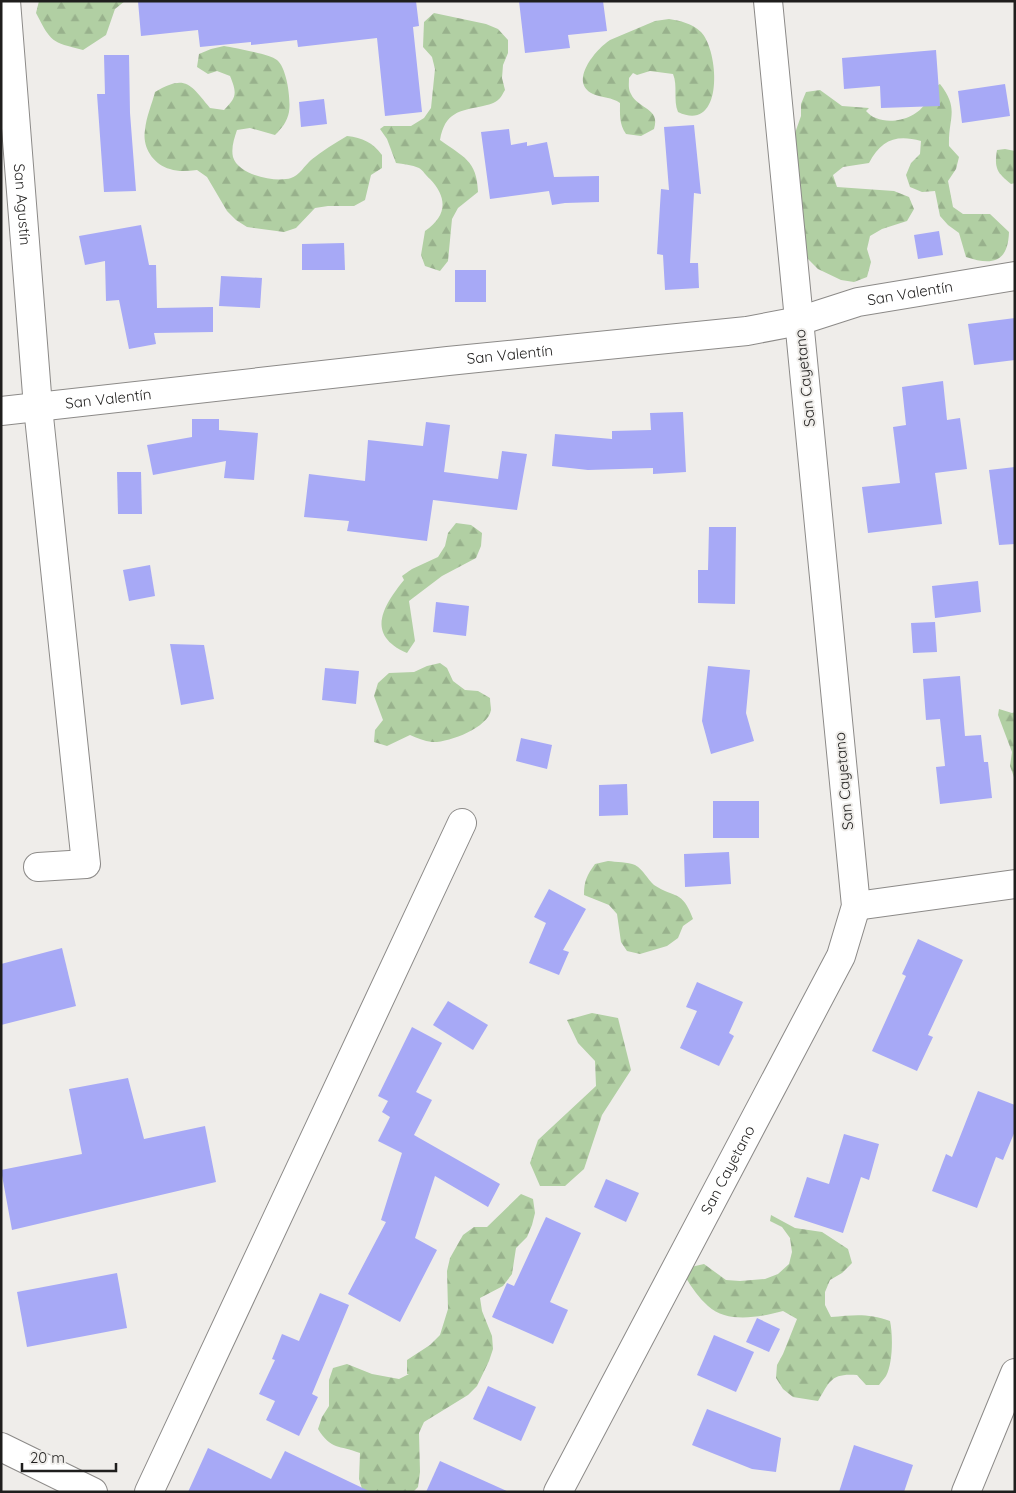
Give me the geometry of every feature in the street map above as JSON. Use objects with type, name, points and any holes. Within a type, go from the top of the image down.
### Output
[{"type":"street","name":"San Agustín","points":[[6,1],[38,408],[86,864],[38,867]]},
{"type":"street","name":"San Cayetano","points":[[558,1492],[841,956],[856,906],[768,1]]},
{"type":"street","name":"San Valentín","points":[[1,411],[448,361],[747,332],[799,321],[858,302],[1015,276]]},
{"type":"street","points":[[150,1492],[462,823]]},
{"type":"street","points":[[856,906],[1015,884]]},
{"type":"street","points":[[966,1492],[1015,1373]]},
{"type":"street","points":[[1,1447],[58,1484],[92,1492]]},
{"type":"green space","points":[[39,1],[125,1],[115,9],[106,35],[83,50],[64,45],[49,35],[36,13]]},
{"type":"green space","points":[[434,13],[486,24],[498,29],[508,40],[508,53],[503,65],[502,78],[505,90],[501,97],[491,104],[454,114],[449,118],[442,131],[440,140],[462,155],[472,166],[478,192],[458,208],[452,219],[448,261],[440,271],[425,266],[421,255],[425,231],[438,219],[441,213],[442,200],[440,193],[420,169],[396,163],[387,139],[380,129],[384,126],[411,126],[424,118],[431,108],[435,69],[432,57],[423,47],[424,22]]},
{"type":"green space","points":[[669,19],[694,26],[701,32],[707,42],[712,55],[714,71],[714,87],[711,101],[704,111],[693,116],[678,112],[673,74],[650,71],[637,75],[633,73],[629,78],[630,92],[634,99],[652,113],[655,122],[654,129],[641,136],[626,134],[621,123],[620,103],[593,94],[586,89],[583,82],[584,74],[592,58],[610,40],[655,21]]},
{"type":"green space","points":[[224,46],[260,53],[277,60],[286,77],[289,92],[288,116],[284,125],[275,135],[250,128],[237,130],[232,150],[236,163],[242,169],[258,176],[276,179],[291,178],[297,175],[315,157],[347,136],[358,138],[367,141],[382,155],[382,168],[371,175],[365,200],[354,206],[315,208],[296,228],[284,232],[247,227],[227,211],[207,177],[197,170],[180,171],[164,167],[154,159],[145,143],[145,136],[147,120],[155,92],[181,83],[187,84],[192,88],[210,108],[224,110],[231,102],[235,91],[230,76],[217,71],[208,74],[197,67],[199,54]]},
{"type":"green space","points":[[940,84],[950,101],[951,107],[949,146],[959,157],[956,169],[948,181],[953,207],[963,214],[990,214],[1009,232],[1006,250],[997,259],[991,261],[966,257],[959,233],[940,216],[935,191],[922,192],[910,187],[906,175],[911,163],[920,154],[921,141],[904,138],[884,144],[869,163],[843,167],[833,175],[837,187],[894,191],[909,197],[914,209],[907,221],[882,229],[870,236],[867,249],[871,262],[867,277],[854,282],[841,280],[818,269],[793,239],[788,153],[801,116],[801,104],[806,92],[820,90],[842,106],[869,108],[866,111],[875,118],[889,121],[904,119],[917,112],[926,102],[929,90]]},
{"type":"green space","points":[[997,150],[1015,151],[1015,183],[1011,184],[1002,177],[996,166]]},
{"type":"green space","points":[[456,523],[471,525],[482,533],[481,546],[476,558],[442,576],[409,601],[415,641],[407,653],[394,646],[386,638],[382,629],[384,610],[404,580],[402,576],[412,569],[438,557],[445,546],[448,533]]},
{"type":"green space","points":[[440,663],[447,668],[453,681],[465,690],[478,691],[490,698],[491,710],[483,723],[457,737],[439,742],[423,740],[410,735],[387,746],[374,742],[375,730],[383,720],[374,696],[378,683],[389,673],[414,672]]},
{"type":"green space","points":[[999,709],[1012,713],[1015,712],[1015,780],[1010,766],[1012,752],[998,715]]},
{"type":"green space","points":[[608,861],[635,865],[641,869],[654,885],[677,896],[685,903],[693,919],[683,926],[678,938],[667,946],[640,954],[627,951],[621,942],[617,914],[609,905],[584,895],[585,882],[592,868],[595,864]]},
{"type":"green space","points":[[592,1013],[618,1018],[631,1070],[602,1115],[584,1169],[565,1186],[540,1186],[530,1163],[538,1140],[596,1086],[595,1061],[578,1043],[567,1020]]},
{"type":"green space","points":[[521,1194],[533,1199],[535,1213],[527,1237],[516,1248],[512,1274],[503,1286],[480,1298],[482,1311],[492,1336],[493,1349],[477,1386],[468,1395],[424,1422],[419,1433],[420,1472],[418,1487],[413,1492],[363,1492],[359,1479],[360,1453],[331,1444],[318,1429],[322,1417],[329,1406],[329,1380],[333,1368],[347,1364],[372,1374],[399,1379],[409,1374],[407,1374],[407,1360],[430,1345],[440,1335],[448,1309],[447,1271],[450,1258],[463,1235],[474,1227],[487,1227]]},
{"type":"green space","points":[[771,1215],[795,1228],[822,1232],[848,1249],[852,1263],[842,1273],[830,1280],[825,1292],[825,1305],[831,1317],[854,1315],[882,1318],[890,1321],[892,1341],[890,1364],[886,1376],[879,1385],[866,1385],[857,1375],[842,1375],[829,1383],[818,1401],[793,1397],[783,1389],[776,1378],[777,1365],[797,1319],[783,1311],[744,1318],[716,1312],[708,1306],[688,1282],[686,1278],[691,1267],[704,1264],[726,1280],[765,1279],[778,1274],[789,1264],[792,1252],[790,1238],[782,1227],[770,1221]]},
{"type":"building","points":[[138,1],[416,1],[419,26],[413,27],[422,112],[385,116],[377,38],[298,47],[297,40],[251,45],[251,42],[200,47],[198,30],[141,36]]},
{"type":"building","points":[[519,1],[603,1],[607,31],[568,35],[570,48],[525,53]]},
{"type":"building","points":[[936,50],[940,106],[881,108],[880,86],[844,89],[842,58]]},
{"type":"building","points":[[104,55],[129,55],[130,113],[136,191],[104,192],[97,94],[105,94]]},
{"type":"building","points":[[1005,84],[1010,116],[962,123],[958,91]]},
{"type":"building","points":[[324,99],[327,124],[301,127],[299,102]]},
{"type":"building","points":[[694,125],[701,194],[694,193],[690,263],[698,263],[699,288],[665,290],[663,255],[657,254],[661,189],[669,190],[664,127]]},
{"type":"building","points":[[509,129],[511,145],[527,142],[527,146],[547,142],[554,177],[599,176],[599,202],[552,205],[549,191],[490,199],[481,132]]},
{"type":"building","points":[[141,225],[149,265],[156,265],[157,308],[213,307],[213,332],[154,333],[156,344],[129,349],[119,300],[106,301],[105,261],[85,265],[79,236]]},
{"type":"building","points":[[939,231],[943,255],[918,259],[914,235]]},
{"type":"building","points":[[344,243],[345,270],[302,270],[302,244]]},
{"type":"building","points":[[455,270],[486,270],[486,302],[455,302]]},
{"type":"building","points":[[221,276],[262,278],[260,308],[219,306]]},
{"type":"building","points":[[1015,318],[1015,360],[974,365],[968,324]]},
{"type":"building","points":[[943,381],[947,420],[960,418],[967,469],[935,473],[942,524],[868,533],[862,487],[900,483],[893,427],[906,425],[902,387]]},
{"type":"building","points":[[683,412],[686,472],[653,474],[653,468],[588,470],[552,466],[555,434],[612,439],[612,431],[651,430],[650,413]]},
{"type":"building","points":[[192,419],[219,419],[219,430],[258,433],[254,480],[224,478],[226,461],[153,475],[147,445],[192,437]]},
{"type":"building","points":[[426,422],[450,425],[444,472],[498,479],[502,451],[527,454],[517,510],[433,500],[427,541],[347,531],[349,521],[304,517],[309,474],[365,481],[368,440],[423,446]]},
{"type":"building","points":[[1015,467],[1015,544],[999,545],[989,470]]},
{"type":"building","points":[[117,472],[141,472],[142,514],[118,514]]},
{"type":"building","points":[[709,527],[736,527],[735,604],[698,603],[698,570],[708,570]]},
{"type":"building","points":[[150,565],[155,596],[129,601],[123,570]]},
{"type":"building","points":[[978,581],[981,612],[935,618],[932,586]]},
{"type":"building","points":[[436,602],[469,606],[466,636],[433,632]]},
{"type":"building","points":[[935,622],[937,652],[913,653],[911,623]]},
{"type":"building","points":[[170,644],[204,645],[214,699],[181,705]]},
{"type":"building","points":[[708,666],[750,670],[746,713],[754,741],[711,754],[702,721]]},
{"type":"building","points":[[325,668],[359,671],[356,704],[322,700]]},
{"type":"building","points":[[960,676],[965,736],[981,735],[984,762],[988,762],[992,798],[940,804],[936,767],[945,766],[940,719],[926,720],[923,679]]},
{"type":"building","points":[[521,738],[552,745],[547,769],[516,761]]},
{"type":"building","points":[[627,784],[628,815],[599,816],[599,785]]},
{"type":"building","points":[[713,801],[759,801],[759,838],[713,838]]},
{"type":"building","points":[[729,852],[731,884],[685,887],[684,854]]},
{"type":"building","points":[[549,889],[586,909],[563,950],[569,952],[559,975],[529,963],[546,923],[534,917]]},
{"type":"building","points":[[918,939],[963,960],[928,1035],[933,1037],[917,1071],[872,1051],[906,976],[902,974]]},
{"type":"building","points":[[62,948],[76,1006],[1,1025],[1,964]]},
{"type":"building","points":[[697,982],[743,1002],[729,1033],[734,1036],[719,1066],[680,1048],[697,1011],[686,1007]]},
{"type":"building","points":[[448,1001],[488,1025],[473,1050],[433,1025]]},
{"type":"building","points":[[412,1027],[442,1043],[416,1092],[432,1100],[414,1135],[500,1184],[488,1207],[435,1176],[415,1238],[437,1250],[400,1322],[348,1294],[386,1222],[381,1220],[402,1153],[378,1141],[390,1117],[382,1112],[388,1101],[378,1096]]},
{"type":"building","points":[[128,1078],[144,1139],[205,1126],[216,1182],[12,1230],[1,1170],[82,1154],[69,1089]]},
{"type":"building","points":[[978,1091],[1015,1105],[1015,1131],[1003,1160],[996,1157],[977,1208],[932,1191],[946,1154],[952,1157]]},
{"type":"building","points":[[844,1134],[879,1144],[869,1180],[861,1177],[843,1233],[794,1217],[807,1177],[829,1184]]},
{"type":"building","points":[[606,1179],[639,1193],[626,1222],[594,1207]]},
{"type":"building","points":[[546,1217],[581,1233],[550,1302],[568,1310],[553,1344],[492,1317],[507,1283],[514,1286]]},
{"type":"building","points":[[117,1273],[127,1328],[27,1347],[17,1292]]},
{"type":"building","points":[[320,1293],[349,1305],[312,1394],[318,1397],[299,1436],[266,1420],[275,1401],[259,1394],[275,1360],[272,1359],[282,1334],[299,1341]]},
{"type":"building","points":[[757,1318],[780,1329],[769,1352],[746,1342]]},
{"type":"building","points":[[714,1335],[754,1352],[736,1392],[697,1375]]},
{"type":"building","points":[[488,1386],[536,1407],[521,1441],[473,1419]]},
{"type":"building","points":[[707,1409],[781,1438],[776,1472],[752,1469],[692,1445]]},
{"type":"building","points":[[854,1445],[913,1465],[904,1492],[839,1492]]},
{"type":"building","points":[[208,1448],[271,1479],[285,1451],[371,1492],[188,1492]]},
{"type":"building","points":[[440,1461],[509,1492],[426,1492]]}]
